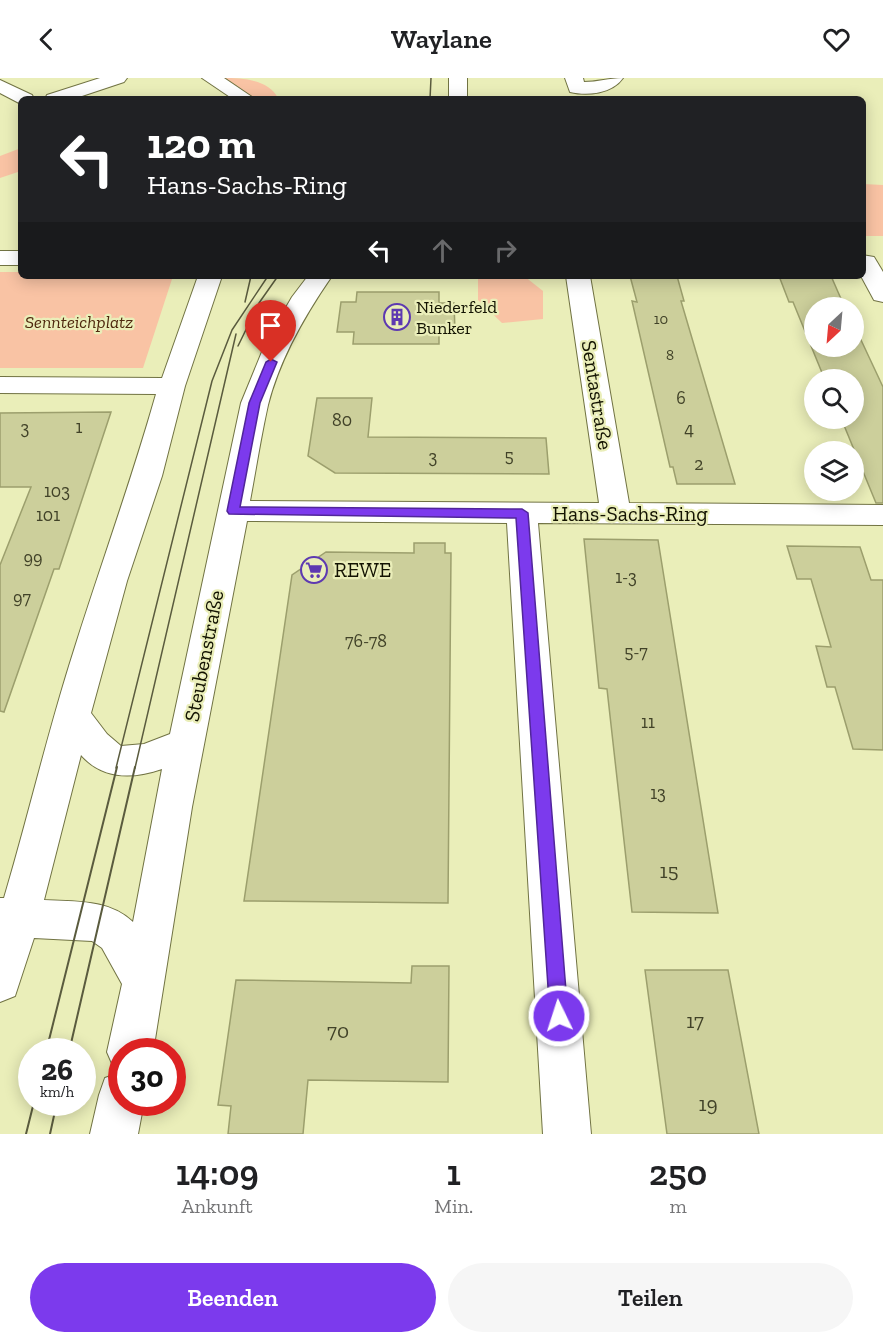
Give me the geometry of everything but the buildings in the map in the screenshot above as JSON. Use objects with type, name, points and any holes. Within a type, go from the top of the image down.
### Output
[{"type":"street","points":[[63,96],[118,78]]},
{"type":"street","points":[[211,78],[241,96]]},
{"type":"street","points":[[458,78],[458,96]]},
{"type":"street","points":[[574,78],[576,88],[600,87],[614,78]]},
{"type":"street","points":[[0,85],[20,96]]},
{"type":"street","points":[[0,258],[18,258]]},
{"type":"street","points":[[866,263],[883,295]]},
{"type":"street","points":[[0,981],[9,917],[43,834],[72,715],[172,386],[209,279]]},
{"type":"street","name":"Sentastraße","points":[[578,279],[616,514]]},
{"type":"street","name":"Steubenstraße","points":[[133,1038],[172,807],[188,743],[255,403],[279,342],[308,283]]},
{"type":"street","points":[[0,386],[172,386]]},
{"type":"street","name":"Hans-Sachs-Ring","points":[[233,511],[883,515]]},
{"type":"street","points":[[522,513],[567,1134]]},
{"type":"street","points":[[72,715],[102,753],[118,761],[159,755],[188,743]]},
{"type":"street","points":[[9,917],[99,922],[117,934],[144,982]]},
{"type":"street","points":[[114,1134],[118,1116]]},
{"type":"green space","points":[[223,78],[246,79],[261,83],[277,96],[250,96]]},
{"type":"green space","points":[[18,149],[18,172],[0,178],[0,156]]},
{"type":"green space","points":[[866,184],[883,185],[883,236],[866,236]]},
{"type":"green space","name":"Sennteichplatz","points":[[0,272],[18,272],[18,279],[172,279],[143,368],[0,368]]},
{"type":"green space","points":[[478,279],[528,279],[543,291],[543,319],[502,323],[478,300]]},
{"type":"tram line","points":[[430,96],[431,78]]},
{"type":"tram line","points":[[245,302],[250,279]]},
{"type":"tram line","points":[[116,768],[212,381],[232,330],[266,279]]},
{"type":"tram line","points":[[238,346],[259,303],[276,279]]},
{"type":"tram line","points":[[135,768],[236,334]]},
{"type":"tram line","points":[[49,1038],[117,767]]},
{"type":"tram line","points":[[72,1038],[135,767]]},
{"type":"tram line","points":[[26,1134],[30,1116]]},
{"type":"tram line","points":[[50,1134],[54,1116]]},
{"type":"place","name":"Niederfeld Bunker","points":[[397,317]]},
{"type":"place","name":"REWE","points":[[314,570]]},
{"type":"route","points":[[271,362],[255,403],[233,511],[522,513],[559,1016]]}]
